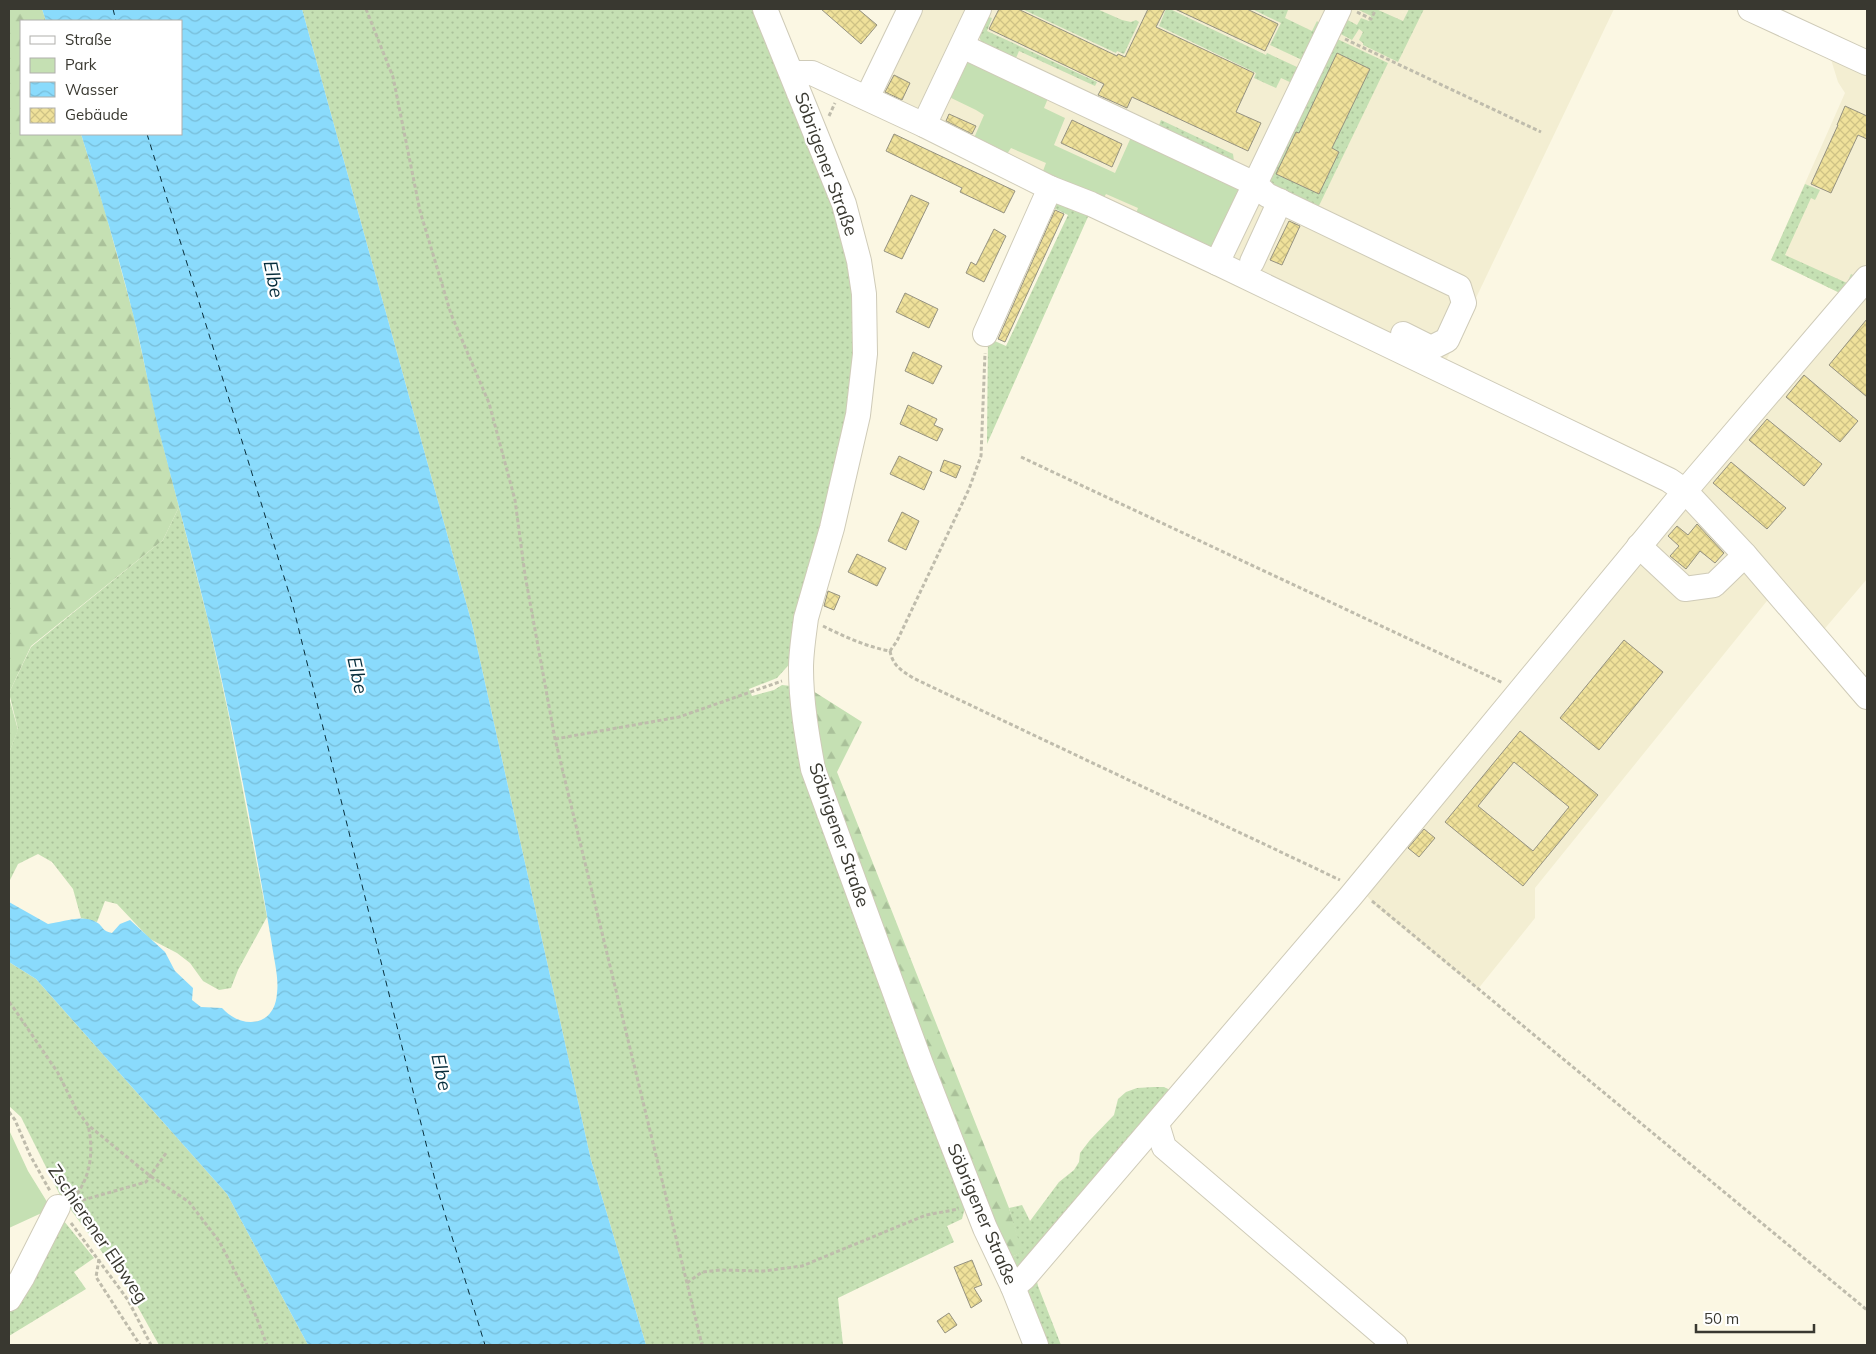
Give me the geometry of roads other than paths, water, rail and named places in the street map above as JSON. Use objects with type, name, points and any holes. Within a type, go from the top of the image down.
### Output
[{"type":"street","name":"Söbrigener Straße","points":[[765,9],[844,204],[859,261],[864,294],[866,326],[863,384],[858,415],[832,528],[806,618],[801,668],[805,720],[813,769],[921,1064],[976,1206],[1013,1287],[1036,1345]]},
{"type":"street","points":[[867,98],[910,9]]},
{"type":"street","points":[[924,125],[979,9]]},
{"type":"street","points":[[1220,256],[1339,9]]},
{"type":"street","points":[[1750,9],[1867,63]]},
{"type":"street","points":[[962,46],[1254,184],[1267,195],[1459,287],[1464,303],[1447,340],[1431,348],[1252,262],[1220,256]]},
{"type":"street","name":"Söbrigener Straße","points":[[792,73],[812,73],[924,125],[1050,188],[1220,256]]},
{"type":"street","points":[[985,334],[1050,188]]},
{"type":"street","points":[[1252,262],[1280,201]]},
{"type":"street","points":[[1220,256],[1669,480],[1685,491],[1745,555],[1867,697]]},
{"type":"street","points":[[1013,1287],[1024,1278],[1157,1124],[1357,888],[1685,491],[1867,278]]},
{"type":"street","points":[[1640,546],[1685,589],[1714,584],[1745,555]]},
{"type":"street","points":[[1157,1124],[1164,1147],[1395,1345]]},
{"type":"street","points":[[9,1299],[62,1206]]},
{"type":"water","name":"Elbe","points":[[42,9],[302,9],[472,624],[591,1160],[646,1345],[308,1345],[227,1194],[36,979],[9,962],[9,902],[48,924],[72,919],[85,919],[96,922],[106,931],[112,933],[120,924],[130,920],[165,952],[175,971],[193,988],[192,1000],[201,1007],[222,1008],[239,1020],[256,1022],[264,1018],[270,1013],[275,1004],[277,993],[276,969],[258,865],[235,744],[209,624],[158,427],[127,291],[81,135],[182,135],[182,20],[46,20]]}]
